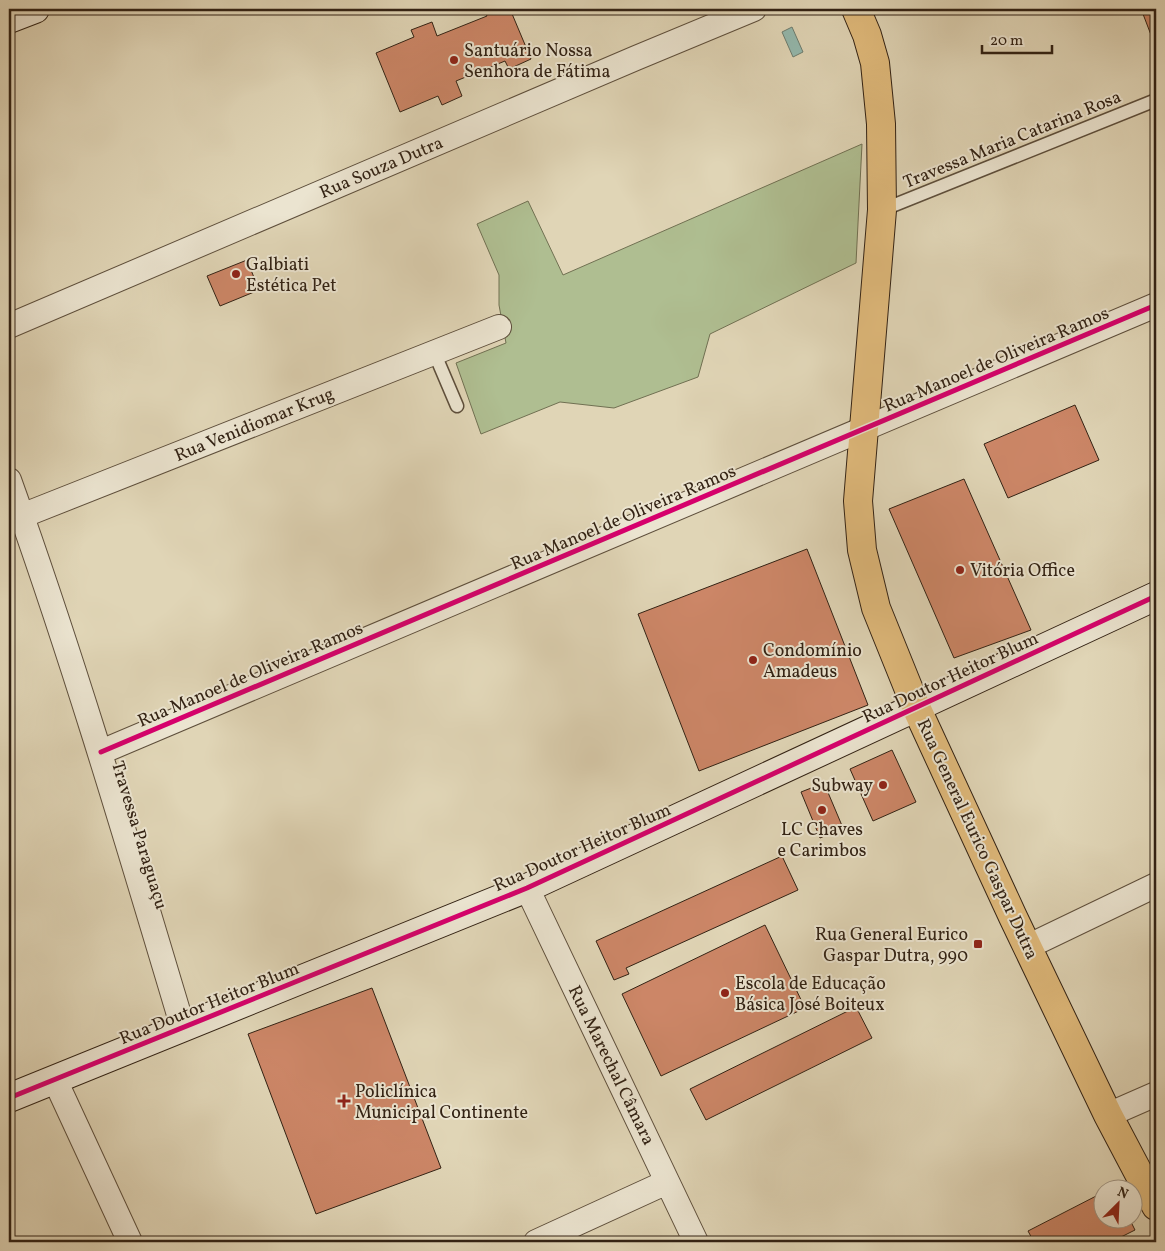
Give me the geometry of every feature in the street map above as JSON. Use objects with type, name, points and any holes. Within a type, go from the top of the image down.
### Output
[{"type":"main road","name":"Rua General Eurico Gaspar Dutra","points":[[856,9],[867,35],[875,63],[881,124],[882,210],[858,501],[862,550],[876,608],[916,707],[1027,947],[1108,1115],[1156,1206]]},
{"type":"street","points":[[9,19],[35,9]]},
{"type":"street","name":"Rua Souza Dutra","points":[[9,326],[608,69],[754,9]]},
{"type":"street","name":"Rua Manoel de Oliveira Ramos","points":[[101,752],[1156,306]]},
{"type":"street","name":"Rua Venidiomar Krug","points":[[15,519],[499,327]]},
{"type":"street","name":"Travessa Paraguaçu","points":[[9,480],[15,519],[101,752],[184,1028]]},
{"type":"street","name":"Rua Doutor Heitor Blum","points":[[9,1098],[527,888],[1156,596]]},
{"type":"street","points":[[1027,947],[1156,885]]},
{"type":"street","name":"Rua Marechal Câmara","points":[[527,888],[696,1242]]},
{"type":"street","points":[[55,1080],[130,1242]]},
{"type":"street","points":[[1108,1115],[1156,1094]]},
{"type":"street","points":[[536,1242],[667,1182]]},
{"type":"lane","name":"Travessa Maria Catarina Rosa","points":[[882,210],[1156,100]]},
{"type":"lane","points":[[434,352],[457,406]]},
{"type":"green space","points":[[862,144],[856,263],[710,334],[698,377],[614,408],[560,402],[481,434],[456,363],[506,343],[499,305],[499,275],[477,224],[528,201],[563,275]]},
{"type":"water","points":[[792,27],[803,52],[793,57],[782,32]]},
{"type":"building","name":"Santuário Nossa Senhora de Fátima","points":[[484,9],[510,9],[531,59],[509,69],[505,61],[456,81],[462,96],[442,105],[438,96],[400,112],[376,53],[414,37],[411,30],[432,22],[437,36],[487,16]]},
{"type":"building","points":[[1156,9],[1156,48],[1143,14]]},
{"type":"building","points":[[247,260],[259,290],[220,306],[207,276]]},
{"type":"building","points":[[1075,405],[1099,460],[1008,498],[984,444]]},
{"type":"building","name":"Vitória Office","points":[[964,479],[1031,630],[954,658],[889,509]]},
{"type":"building","name":"Condomínio Amadeus","points":[[807,549],[868,705],[699,771],[638,614]]},
{"type":"building","name":"Subway","points":[[892,750],[916,802],[873,821],[850,769]]},
{"type":"building","name":"LC Chaves e Carimbos","points":[[824,783],[843,828],[820,838],[801,792]]},
{"type":"building","points":[[782,856],[798,890],[626,968],[629,974],[614,980],[596,941]]},
{"type":"building","points":[[765,925],[805,1008],[661,1076],[622,994]]},
{"type":"building","name":"Policlínica Municipal Continente","points":[[372,988],[441,1168],[316,1214],[248,1034]]},
{"type":"building","points":[[856,1007],[872,1038],[706,1120],[690,1089]]},
{"type":"building","points":[[1092,1198],[1092,1228],[1134,1228],[1135,1230],[1119,1238],[1122,1242],[1034,1242],[1028,1231]]},
{"type":"cycle path","points":[[101,752],[1156,305]]},
{"type":"cycle path","points":[[9,1098],[527,888],[1156,596]]},
{"type":"place","name":"Santuário Nossa Senhora de Fátima","points":[[454,60]]},
{"type":"place","name":"Galbiati Estética Pet","points":[[236,274]]},
{"type":"place","name":"Vitória Office","points":[[960,570]]},
{"type":"place","name":"Condomínio Amadeus","points":[[753,660]]},
{"type":"place","name":"Subway","points":[[883,785]]},
{"type":"place","name":"LC Chaves e Carimbos","points":[[822,810]]},
{"type":"place","name":"Rua General Eurico Gaspar Dutra, 990","points":[[978,944]]},
{"type":"place","name":"Escola de Educação Básica José Boiteux","points":[[725,993]]},
{"type":"place","name":"Policlínica Municipal Continente","points":[[344,1101]]}]
